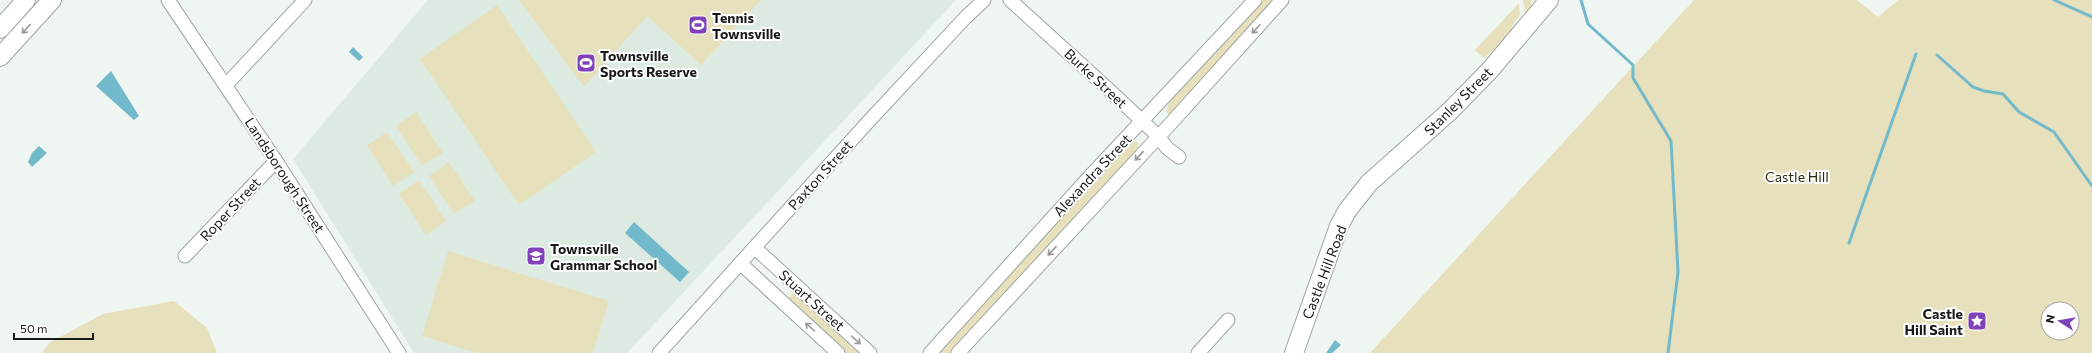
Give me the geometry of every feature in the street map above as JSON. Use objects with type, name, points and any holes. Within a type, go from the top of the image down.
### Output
[{"type":"main road","points":[[0,29],[26,0]]},
{"type":"main road","points":[[0,57],[52,0]]},
{"type":"main road","name":"Stanley Street","points":[[1360,194],[1369,183],[1450,111],[1490,70],[1549,0]]},
{"type":"main road","name":"Castle Hill Road","points":[[1294,353],[1339,226],[1360,194]]},
{"type":"street","name":"Landsborough Street","points":[[168,0],[276,161],[399,353]]},
{"type":"street","points":[[226,85],[305,0]]},
{"type":"street","name":"Paxton Street","points":[[659,353],[866,124],[964,18],[984,0]]},
{"type":"street","name":"Burke Street","points":[[1010,0],[1158,136],[1167,148],[1179,157]]},
{"type":"street","name":"Alexandra Street","points":[[930,353],[1255,0]]},
{"type":"street","name":"Alexandra Street","points":[[958,353],[1173,121],[1282,0]]},
{"type":"street","name":"Roper Street","points":[[185,256],[276,161]]},
{"type":"street","name":"Stuart Street","points":[[755,248],[870,353]]},
{"type":"street","name":"Stuart Street","points":[[740,263],[838,353]]},
{"type":"street","points":[[1198,353],[1228,320]]},
{"type":"shaded area","name":"Townsville Grammar School","points":[[428,0],[519,0],[647,16],[701,64],[761,0],[956,0],[627,353],[414,353],[293,159]]},
{"type":"green space","name":"Townsville Sports Reserve","points":[[519,0],[761,0],[701,65],[647,16],[584,87]]},
{"type":"green space","points":[[1263,0],[1277,0],[1170,115],[1168,114],[1166,111],[1170,101]]},
{"type":"green space","points":[[1523,0],[1531,0],[1531,5],[1523,19],[1525,10]]},
{"type":"green space","name":"Castle Hill","points":[[1694,0],[1857,0],[1878,17],[1898,0],[2092,0],[2092,353],[1370,353]]},
{"type":"green space","points":[[1519,3],[1520,15],[1512,26],[1516,30],[1484,58],[1475,50]]},
{"type":"green space","points":[[497,5],[596,152],[519,205],[420,59]]},
{"type":"green space","points":[[416,112],[443,153],[422,166],[396,126]]},
{"type":"green space","points":[[387,132],[414,172],[393,186],[367,145]]},
{"type":"green space","points":[[1132,140],[1139,143],[1136,153],[954,353],[937,353]]},
{"type":"green space","points":[[449,162],[475,201],[454,214],[429,176]]},
{"type":"green space","points":[[419,180],[446,221],[426,235],[399,194]]},
{"type":"green space","points":[[448,251],[609,301],[593,353],[477,353],[422,336]]},
{"type":"green space","points":[[795,291],[864,353],[845,353],[787,300]]},
{"type":"green space","points":[[174,301],[207,328],[217,353],[42,353],[49,343],[103,314]]},
{"type":"water","points":[[353,47],[363,57],[359,61],[349,52]]},
{"type":"water","points":[[111,71],[139,116],[134,120],[96,86]]},
{"type":"water","points":[[39,146],[47,153],[32,167],[28,162],[32,153]]},
{"type":"water","points":[[634,222],[689,272],[680,282],[625,233]]},
{"type":"water","points":[[1335,340],[1341,345],[1332,353],[1326,353]]},
{"type":"waterway","points":[[1581,0],[1588,24],[1633,65],[1633,78],[1671,141],[1678,272],[1668,353]]},
{"type":"waterway","points":[[2054,0],[2092,17]]},
{"type":"waterway","points":[[1849,243],[1916,54]]},
{"type":"waterway","points":[[1937,55],[1973,87],[1984,91],[2003,94],[2019,112],[2054,132],[2092,186]]},
{"type":"place","name":"Tennis Townsville","points":[[698,25]]},
{"type":"place","name":"Townsville Sports Reserve","points":[[586,63]]},
{"type":"place","name":"Townsville Grammar School","points":[[536,256]]},
{"type":"place","name":"Castle Hill Saint","points":[[1977,321]]}]
